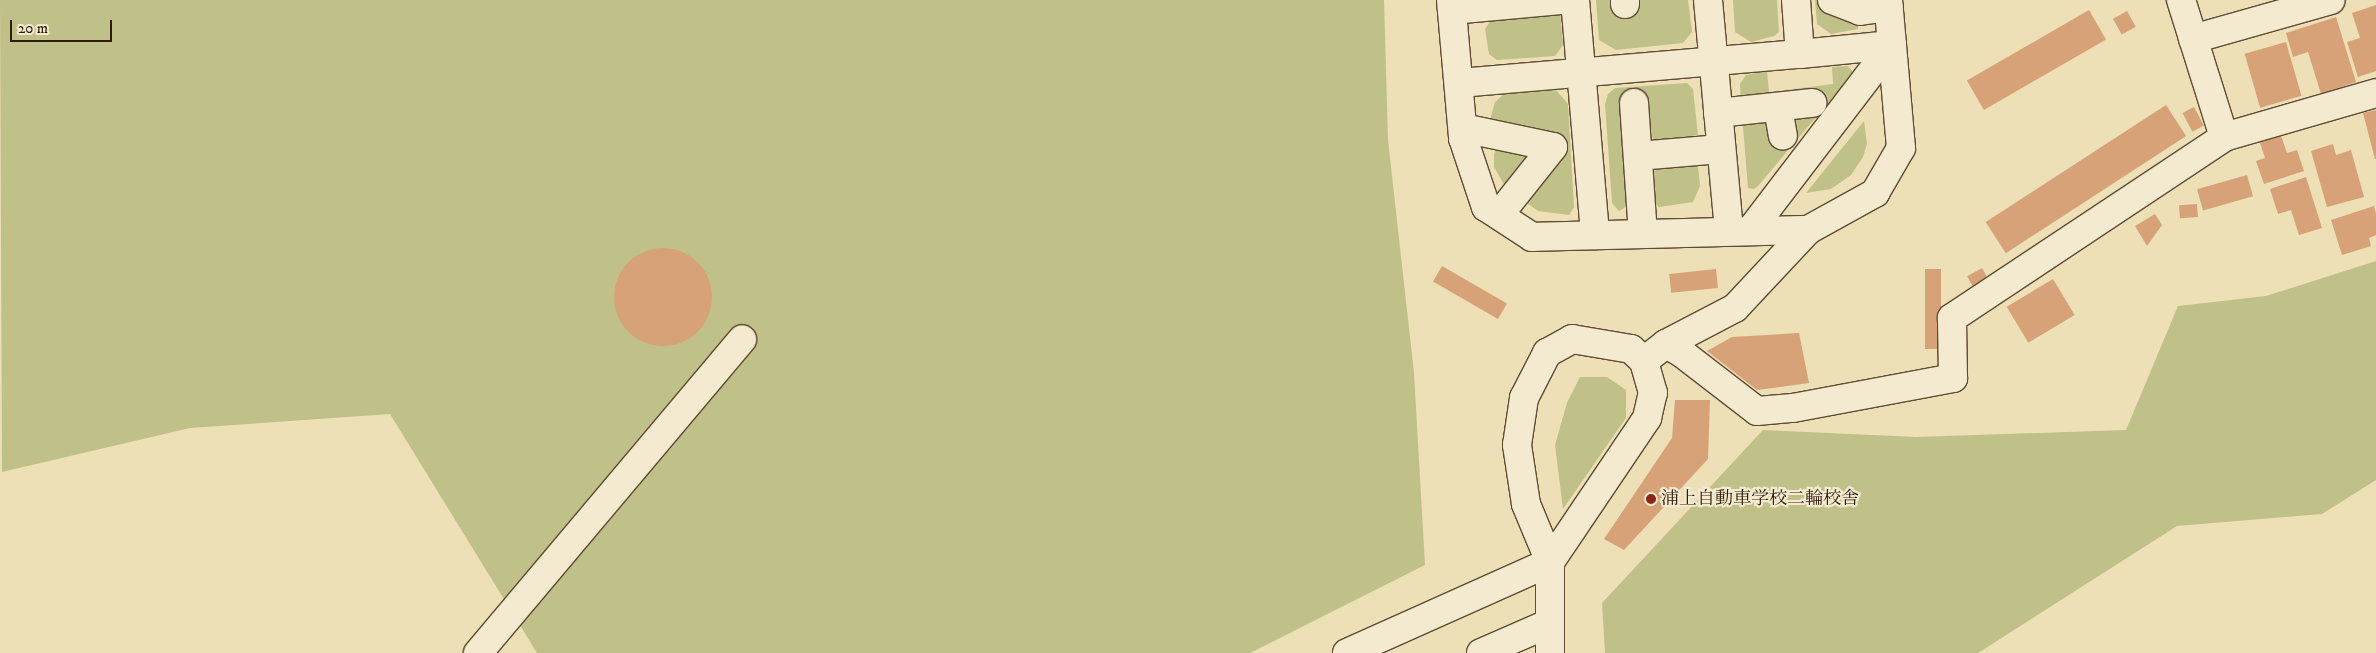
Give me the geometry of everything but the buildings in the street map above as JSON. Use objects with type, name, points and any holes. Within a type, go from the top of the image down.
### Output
[{"type":"street","points":[[1561,0],[1452,5],[1463,138],[1486,207],[1532,237],[1808,230]]},
{"type":"street","points":[[1575,0],[1595,235]]},
{"type":"street","points":[[1708,0],[1721,149],[1739,231]]},
{"type":"street","points":[[1796,0],[1800,54]]},
{"type":"street","points":[[1644,361],[1666,344],[1735,308],[1808,230],[1875,193],[1901,148],[1889,4],[1860,11],[1832,0]]},
{"type":"street","points":[[2181,0],[2224,137]]},
{"type":"street","points":[[2193,39],[2331,0]]},
{"type":"street","points":[[1459,83],[1892,45]]},
{"type":"street","points":[[1739,231],[1892,45]]},
{"type":"street","points":[[1666,344],[1683,354],[1757,411],[1793,408],[1953,378],[1952,318],[2224,137],[2376,93]]},
{"type":"street","points":[[1634,104],[1643,234]]},
{"type":"street","points":[[1718,113],[1812,104]]},
{"type":"street","points":[[1778,108],[1783,136]]},
{"type":"street","points":[[1462,128],[1553,147],[1499,215]]},
{"type":"street","points":[[1638,156],[1721,149]]},
{"type":"street","points":[[478,653],[742,339]]},
{"type":"street","points":[[1347,653],[1550,562],[1647,418],[1653,392],[1644,361],[1632,349],[1603,342],[1572,340],[1547,353],[1524,398],[1518,446],[1526,504],[1550,562],[1550,653]]},
{"type":"street","points":[[1481,653],[1507,648],[1550,623]]},
{"type":"green space","points":[[0,0],[1384,0],[1388,140],[1414,373],[1425,565],[1250,653],[537,653],[390,414],[190,428],[2,472]]},
{"type":"green space","points":[[1596,0],[1610,0],[1611,9],[1636,7],[1636,0],[1688,0],[1692,32],[1683,43],[1616,50],[1599,40]]},
{"type":"green space","points":[[1733,0],[1777,0],[1779,32],[1774,36],[1751,42],[1735,32]]},
{"type":"green space","points":[[1815,0],[1822,0],[1858,22],[1858,29],[1831,34],[1817,24]]},
{"type":"green space","points":[[1560,12],[1563,45],[1555,56],[1497,60],[1489,54],[1485,29],[1493,17]]},
{"type":"green space","points":[[1848,66],[1853,72],[1845,83],[1758,186],[1754,189],[1748,188],[1743,127],[1747,120],[1791,115],[1741,103],[1740,84],[1746,75],[1767,71],[1769,92],[1833,84],[1832,67]]},
{"type":"green space","points":[[1687,83],[1693,89],[1698,135],[1656,141],[1648,133],[1629,205],[1619,211],[1612,203],[1605,104],[1608,94],[1615,88]]},
{"type":"green space","points":[[1556,90],[1568,104],[1574,207],[1569,215],[1538,211],[1524,201],[1566,151],[1496,126],[1490,120],[1495,102],[1504,94]]},
{"type":"green space","points":[[1864,121],[1867,144],[1863,157],[1851,175],[1831,189],[1806,193]]},
{"type":"green space","points":[[1498,146],[1534,153],[1506,188],[1494,167],[1494,154]]},
{"type":"green space","points":[[1675,165],[1698,166],[1700,186],[1693,202],[1659,207],[1650,199],[1650,172]]},
{"type":"green space","points":[[2376,261],[2376,480],[2322,514],[2177,526],[1978,653],[1605,653],[1602,603],[1763,430],[1916,437],[2126,430],[2178,306],[2266,296]]},
{"type":"green space","points":[[1580,377],[1607,377],[1626,390],[1626,418],[1563,509],[1555,445],[1567,403]]},
{"type":"place","name":"浦上自動車学校二輪校舎","points":[[1651,499]]}]
